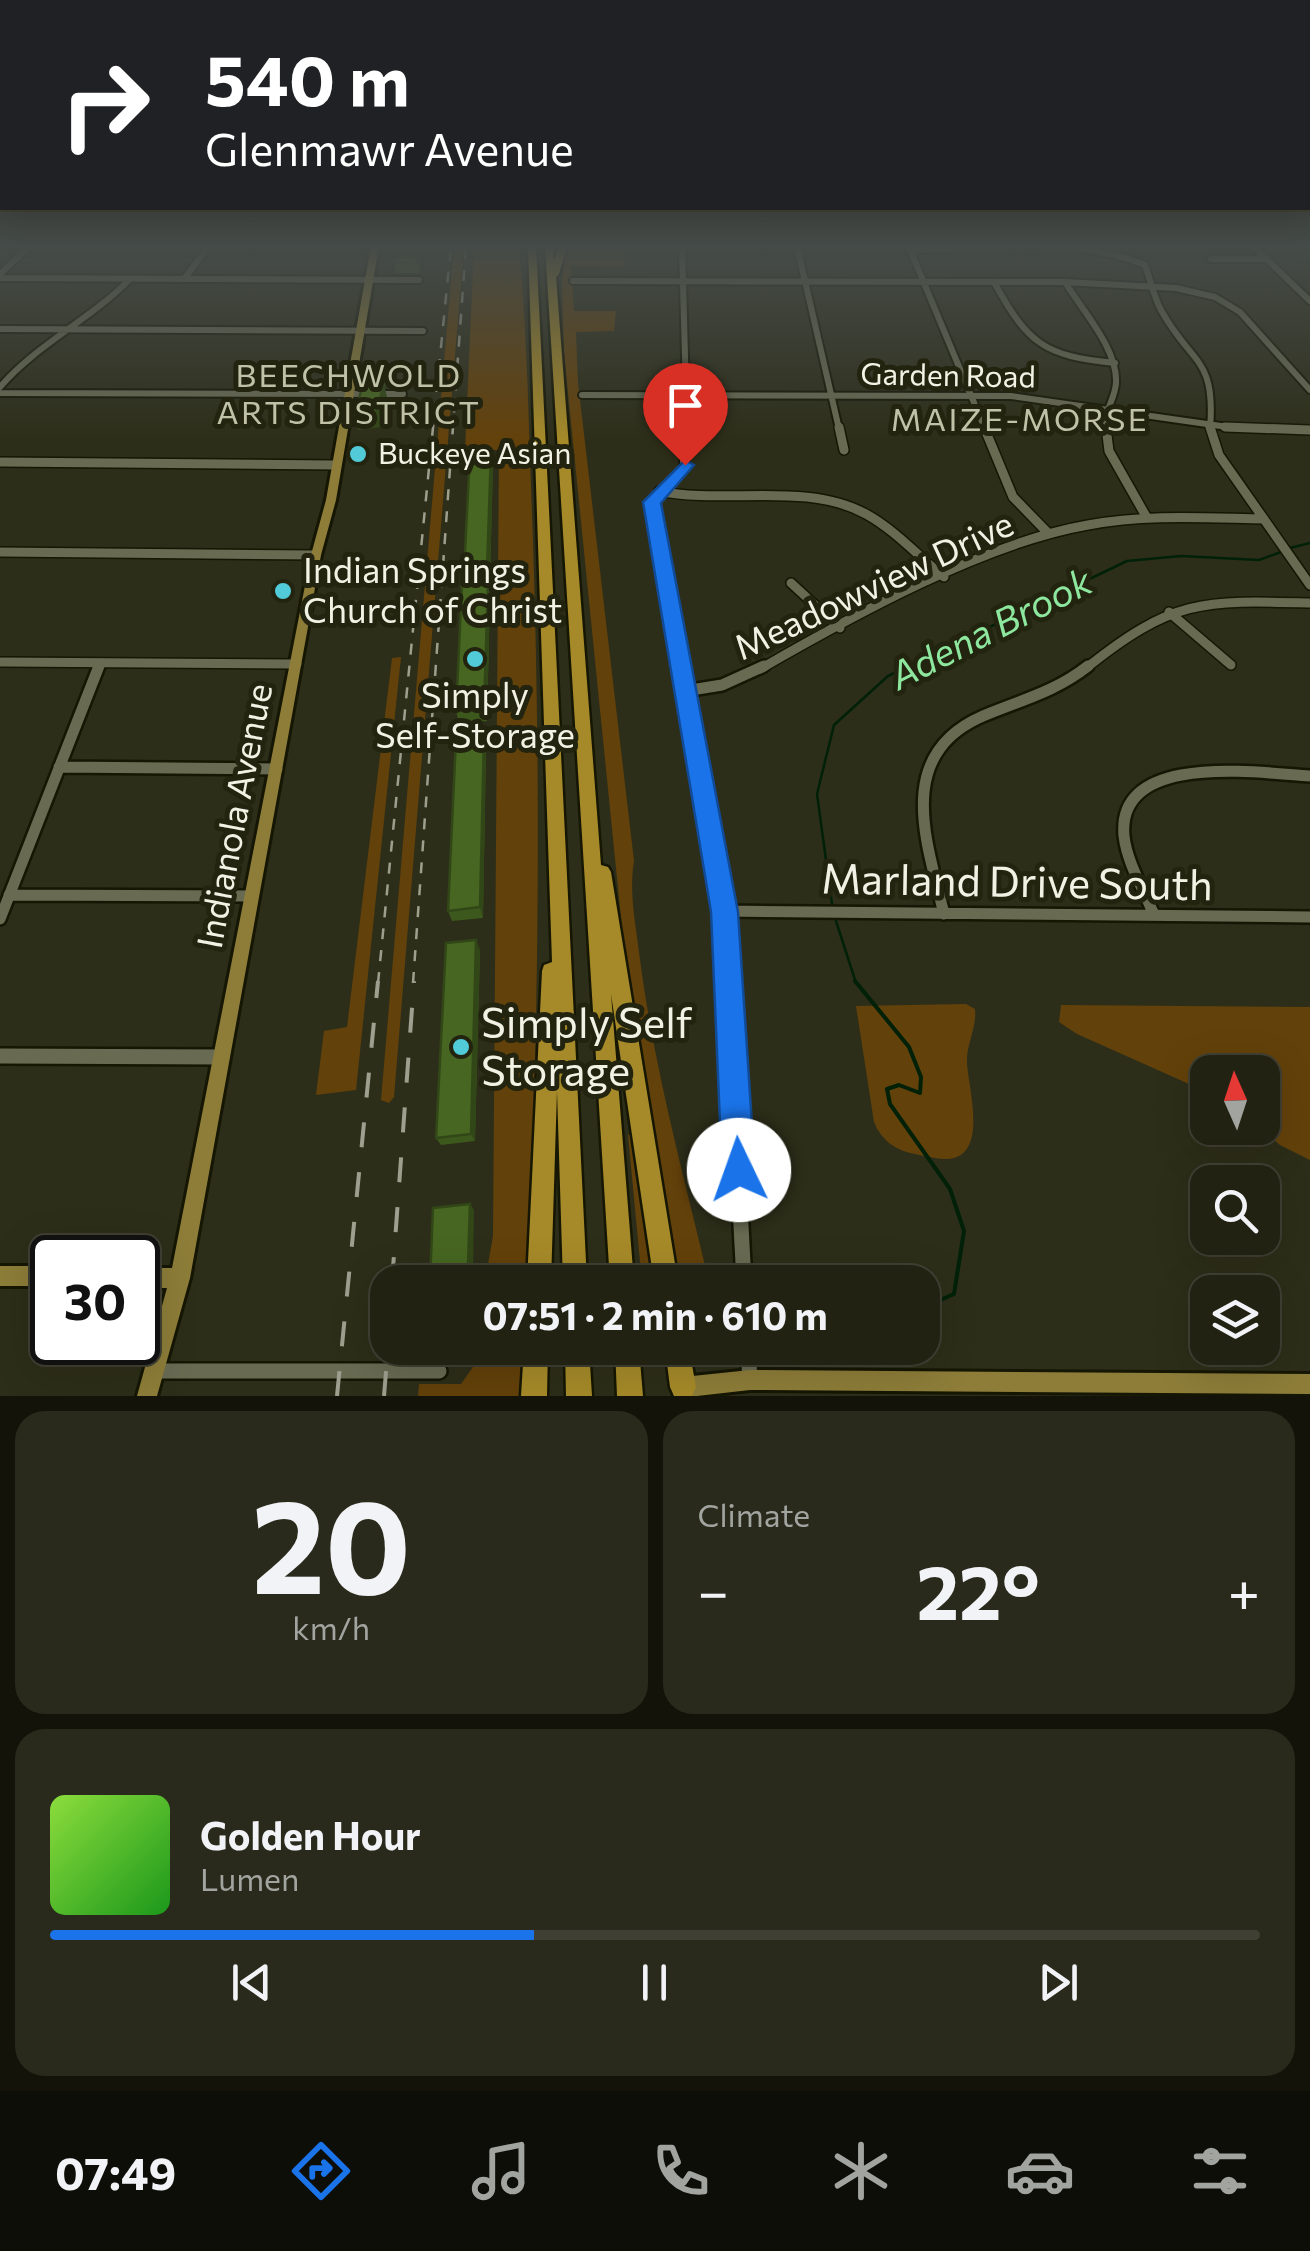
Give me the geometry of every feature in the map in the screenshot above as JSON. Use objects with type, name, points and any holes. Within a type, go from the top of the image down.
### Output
[{"type":"highway","points":[[534,311],[574,1265]]},
{"type":"highway","points":[[553,311],[621,1265]]},
{"type":"highway","points":[[590,802],[663,1265]]},
{"type":"highway","points":[[540,1265],[556,842]]},
{"type":"highway","points":[[534,1396],[535,1365]]},
{"type":"highway","points":[[578,1365],[579,1396]]},
{"type":"highway","points":[[628,1365],[630,1396]]},
{"type":"highway","points":[[680,1365],[684,1391]]},
{"type":"main road","name":"Indianola Avenue","points":[[147,1396],[180,1278],[365,311]]},
{"type":"main road","points":[[0,1276],[30,1276]]},
{"type":"main road","points":[[160,1278],[180,1278]]},
{"type":"main road","points":[[684,1391],[750,1380],[1310,1384]]},
{"type":"street","points":[[0,390],[22,359],[98,311]]},
{"type":"street","points":[[684,311],[688,458],[684,469],[659,490],[653,512],[724,912],[743,1265]]},
{"type":"street","points":[[811,311],[844,450]]},
{"type":"street","points":[[936,311],[1017,505],[1049,534]]},
{"type":"street","points":[[1013,311],[1034,345],[1069,358],[1115,363]]},
{"type":"street","points":[[1083,311],[1115,363],[1116,387],[1104,416],[1109,451],[1147,518]]},
{"type":"street","points":[[1162,311],[1208,372],[1214,395],[1211,424],[1219,455],[1310,585]]},
{"type":"street","points":[[1237,311],[1310,390]]},
{"type":"street","points":[[0,329],[423,332]]},
{"type":"street","points":[[0,390],[403,394]]},
{"type":"street","name":"Garden Road","points":[[582,395],[972,396],[1108,407],[1211,424],[1310,430]]},
{"type":"street","points":[[0,462],[336,465]]},
{"type":"street","points":[[659,490],[708,501],[848,506],[871,517],[944,578]]},
{"type":"street","name":"Meadowview Drive","points":[[685,691],[747,680],[840,628],[1049,534],[1110,520],[1264,519]]},
{"type":"street","points":[[0,552],[316,555]]},
{"type":"street","points":[[791,583],[840,628]]},
{"type":"street","points":[[944,914],[923,802],[926,776],[936,755],[965,725],[1049,692],[1081,674],[1126,634],[1169,612],[1211,604],[1310,602]]},
{"type":"street","points":[[1169,612],[1230,665]]},
{"type":"street","points":[[0,662],[297,664]]},
{"type":"street","points":[[0,919],[100,663]]},
{"type":"street","points":[[59,767],[278,769]]},
{"type":"street","points":[[1154,915],[1124,834],[1129,800],[1142,788],[1152,781],[1185,774],[1310,776]]},
{"type":"street","points":[[10,895],[253,896]]},
{"type":"street","name":"Marland Drive South","points":[[724,912],[1310,917]]},
{"type":"street","points":[[0,1056],[222,1057]]},
{"type":"street","points":[[749,1365],[750,1380]]},
{"type":"street","points":[[154,1371],[439,1371]]},
{"type":"shaded area","points":[[448,311],[459,311],[394,1097],[389,1103],[381,1100]]},
{"type":"shaded area","points":[[471,311],[523,311],[526,356],[538,819],[528,1265],[488,1265],[493,1236],[499,450],[465,450]]},
{"type":"shaded area","points":[[563,311],[616,311],[614,331],[576,332],[578,383],[634,861],[633,906],[645,994],[669,1118],[705,1265],[675,1265],[629,997]]},
{"type":"shaded area","points":[[401,657],[356,1090],[316,1095],[324,1031],[347,1027],[392,658]]},
{"type":"shaded area","points":[[966,1004],[975,1009],[967,1056],[973,1116],[970,1143],[964,1152],[950,1159],[902,1150],[885,1139],[874,1122],[856,1006]]},
{"type":"shaded area","points":[[1061,1005],[1310,1007],[1310,1160],[1280,1145],[1280,1055],[1190,1055],[1190,1084],[1077,1034],[1059,1022]]},
{"type":"shaded area","points":[[635,1134],[657,1265],[640,1265],[628,1135]]},
{"type":"shaded area","points":[[474,1365],[522,1365],[521,1396],[418,1396],[419,1384],[461,1384]]},
{"type":"building","points":[[363,385],[384,385],[376,411],[354,415]]},
{"type":"building","points":[[491,452],[487,569],[464,571],[470,453]]},
{"type":"building","name":"Simply Self-Storage","points":[[488,583],[484,709],[456,711],[462,585]]},
{"type":"building","name":"Simply Self Storage","points":[[484,736],[480,907],[448,911],[456,738]]},
{"type":"building","name":"Simply Self Storage","points":[[476,940],[471,1134],[436,1138],[446,943]]},
{"type":"building","points":[[470,1204],[468,1265],[431,1265],[433,1208]]},
{"type":"waterway","name":"Adena Brook","points":[[1290,548],[1310,543]]},
{"type":"waterway","name":"Adena Brook","points":[[832,904],[817,794],[834,725],[888,676],[1127,561],[1181,556],[1259,560],[1281,552]]},
{"type":"waterway","name":"Adena Brook","points":[[836,921],[856,982]]},
{"type":"waterway","name":"Adena Brook","points":[[856,982],[909,1047],[921,1077],[920,1093],[899,1085],[887,1089],[890,1104],[950,1189],[964,1231],[954,1294],[940,1300]]},
{"type":"railway","points":[[378,983],[445,311]]},
{"type":"railway","points":[[413,983],[461,311]]},
{"type":"railway","points":[[337,1396],[378,981]]},
{"type":"railway","points":[[393,1265],[414,981]]},
{"type":"railway","points":[[384,1396],[387,1365]]},
{"type":"place","name":"Buckeye Asian","points":[[358,454]]},
{"type":"place","name":"Indian Springs Church of Christ","points":[[283,591]]},
{"type":"place","name":"Simply Self-Storage","points":[[475,659]]},
{"type":"place","name":"Simply Self Storage","points":[[461,1047]]},
{"type":"district","name":"BEECHWOLD ARTS DISTRICT","points":[[349,394]]},
{"type":"district","name":"MAIZE-MORSE","points":[[1020,420]]},
{"type":"route","points":[[685,465],[652,502],[724,912],[739,1170]]}]
